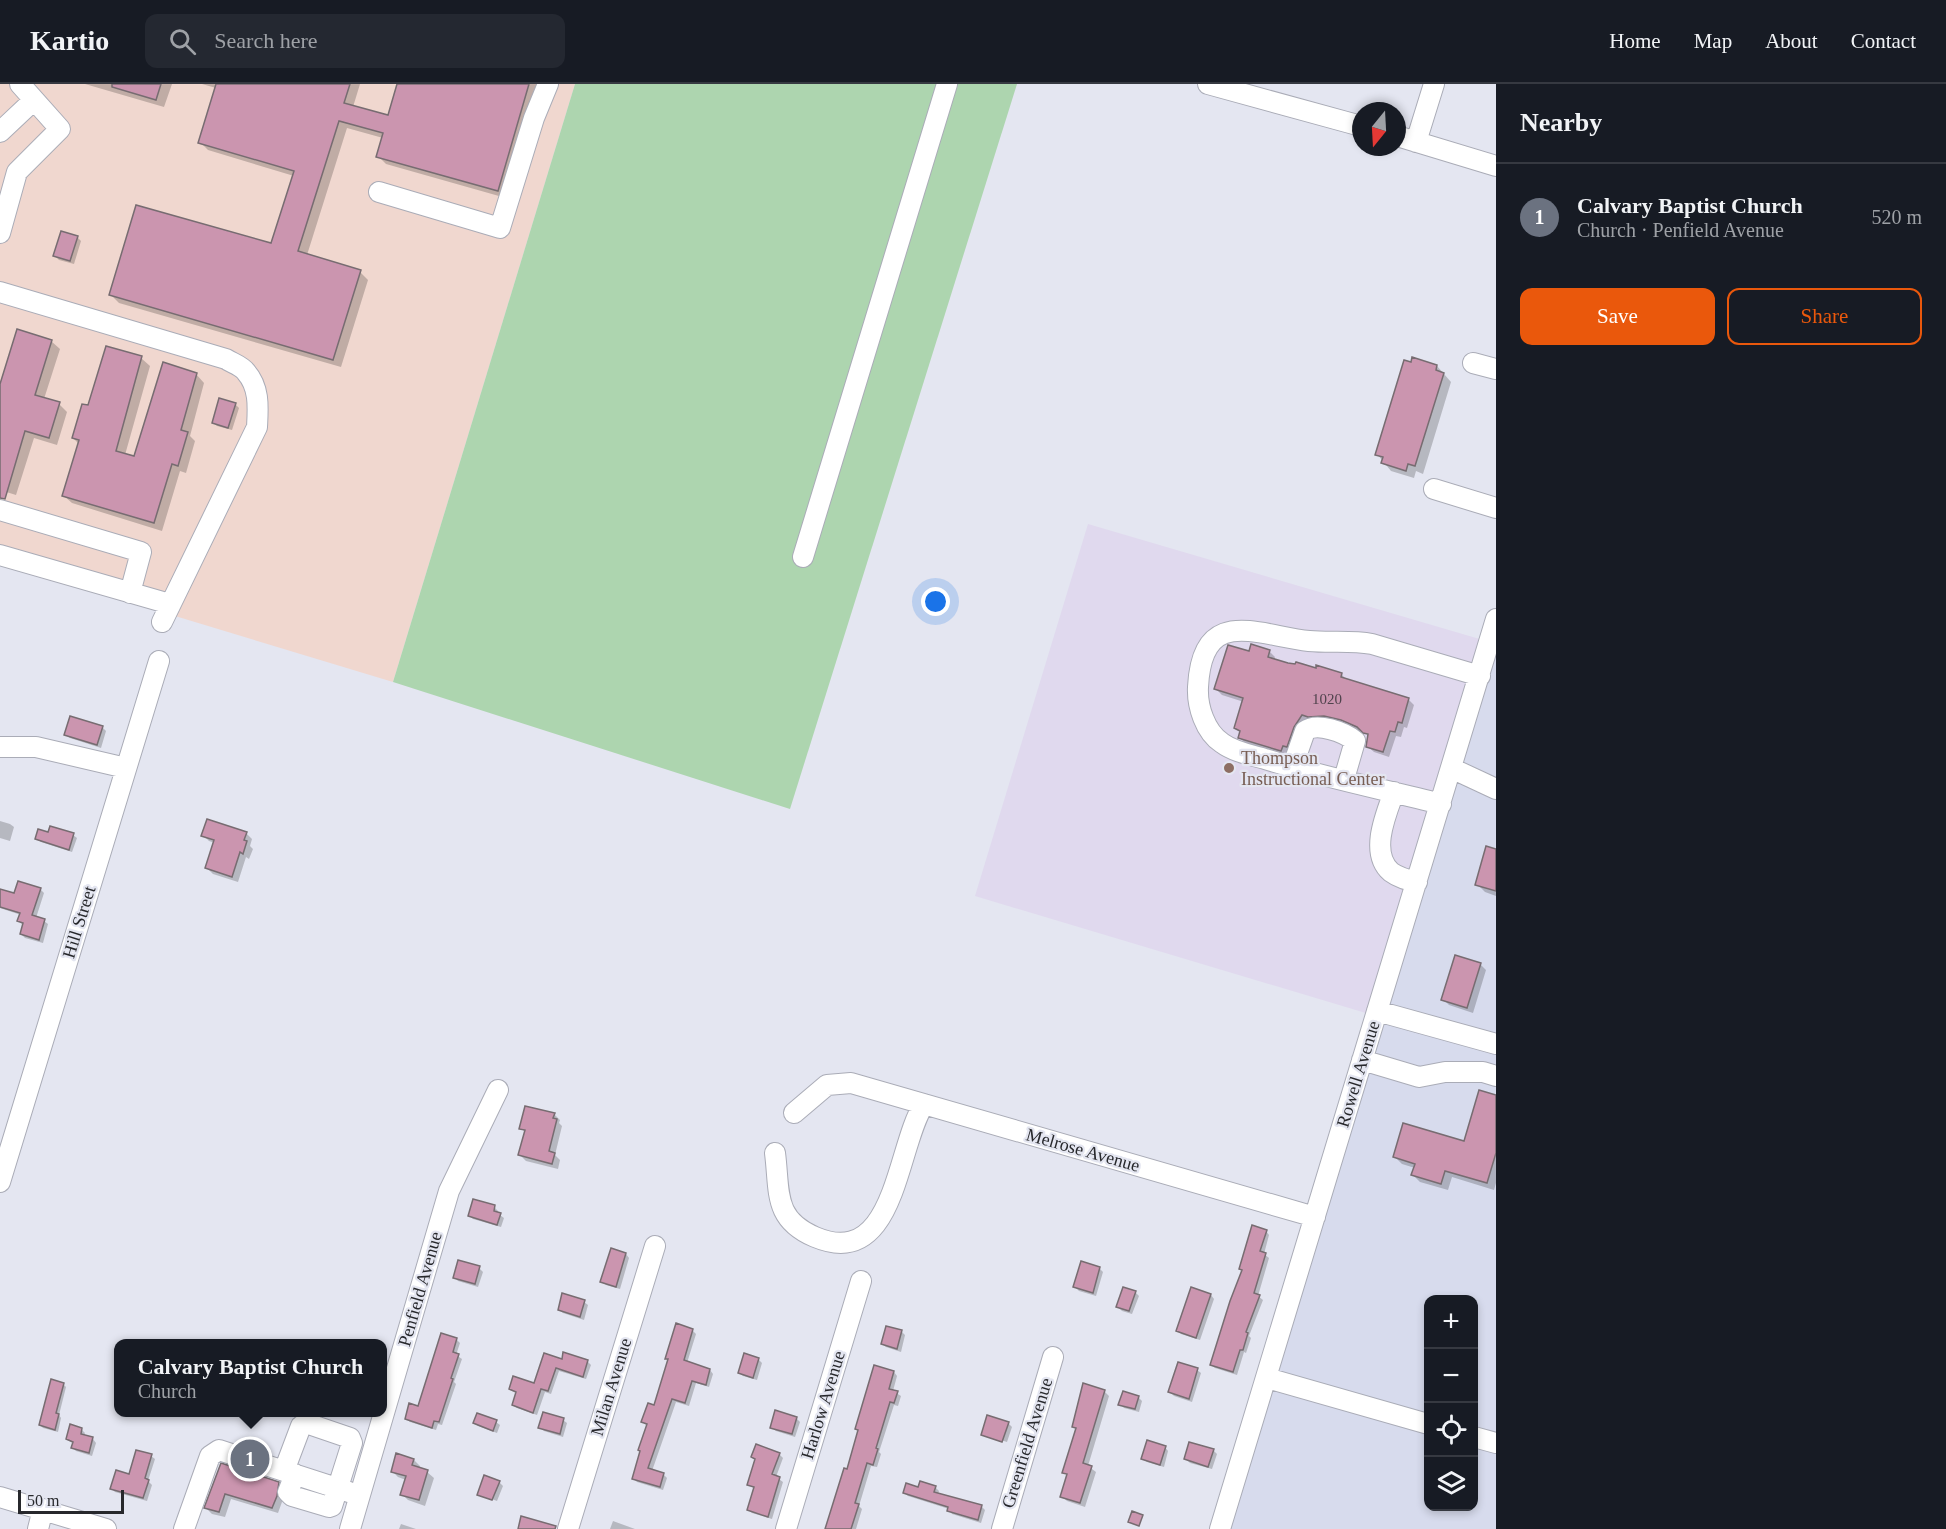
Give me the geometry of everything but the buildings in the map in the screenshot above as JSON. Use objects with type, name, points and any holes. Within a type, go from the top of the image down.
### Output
[{"type":"street","points":[[0,233],[17,172],[60,129],[20,84]]},
{"type":"street","points":[[379,192],[500,228],[534,118],[548,84]]},
{"type":"street","points":[[803,557],[947,84]]},
{"type":"street","points":[[1210,84],[1352,123]]},
{"type":"street","points":[[1434,84],[1406,139],[1496,166]]},
{"type":"street","points":[[0,132],[34,100]]},
{"type":"street","points":[[0,555],[130,593],[166,613],[257,427],[259,403],[246,370],[226,359],[2,296]]},
{"type":"street","points":[[1473,363],[1496,369]]},
{"type":"street","points":[[1434,489],[1496,508]]},
{"type":"street","points":[[0,510],[141,552],[130,593]]},
{"type":"street","name":"Rowell Avenue","points":[[1220,1529],[1496,619]]},
{"type":"street","points":[[1441,804],[1292,768],[1229,747],[1218,741],[1211,732],[1199,704],[1200,666],[1205,651],[1219,635],[1236,631],[1256,631],[1312,641],[1362,642],[1480,676]]},
{"type":"street","name":"Hill Street","points":[[0,1182],[159,661]]},
{"type":"street","points":[[1292,768],[1305,731],[1310,727],[1320,728],[1348,736],[1355,741],[1344,779]]},
{"type":"street","points":[[0,747],[36,747],[126,768]]},
{"type":"street","points":[[1451,768],[1496,789]]},
{"type":"street","points":[[1394,792],[1384,820],[1382,856],[1392,872],[1402,878],[1417,882]]},
{"type":"street","points":[[1377,1011],[1496,1044]]},
{"type":"street","points":[[1362,1060],[1419,1077],[1445,1072],[1483,1072],[1496,1076]]},
{"type":"street","name":"Melrose Avenue","points":[[794,1113],[827,1085],[851,1083],[1315,1216]]},
{"type":"street","name":"Penfield Avenue","points":[[387,1400],[449,1191],[498,1090]]},
{"type":"street","points":[[775,1153],[780,1198],[783,1210],[790,1222],[819,1238],[837,1242],[853,1242],[864,1237],[882,1217],[896,1183],[916,1117],[924,1104]]},
{"type":"street","name":"Milan Avenue","points":[[568,1529],[654,1246]]},
{"type":"street","name":"Harlow Avenue","points":[[786,1529],[861,1281]]},
{"type":"street","name":"Greenfield Avenue","points":[[1002,1529],[1053,1358]]},
{"type":"street","points":[[1267,1378],[1424,1423]]},
{"type":"street","name":"Penfield Avenue","points":[[350,1529],[382,1417]]},
{"type":"street","points":[[306,1423],[350,1438],[352,1443],[332,1506],[329,1508],[292,1496],[288,1492],[290,1473],[301,1426],[306,1423]]},
{"type":"street","points":[[1478,1438],[1496,1443]]},
{"type":"street","points":[[184,1529],[210,1456],[219,1450],[290,1473]]},
{"type":"street","points":[[338,1488],[359,1495]]},
{"type":"street","points":[[0,1497],[106,1529]]},
{"type":"street","points":[[38,1529],[43,1509]]},
{"type":"shaded area","points":[[0,84],[575,84],[393,682],[0,563]]},
{"type":"shaded area","name":"Thompson Instructional Center","points":[[1088,524],[1483,640],[1369,1014],[975,896]]},
{"type":"shaded area","points":[[1496,638],[1496,1529],[1229,1529]]},
{"type":"green space","points":[[575,84],[1017,84],[790,809],[393,682]]},
{"type":"place","name":"Thompson Instructional Center","points":[[1229,768]]},
{"type":"place","name":"Calvary Baptist Church","points":[[250,1459]]}]
